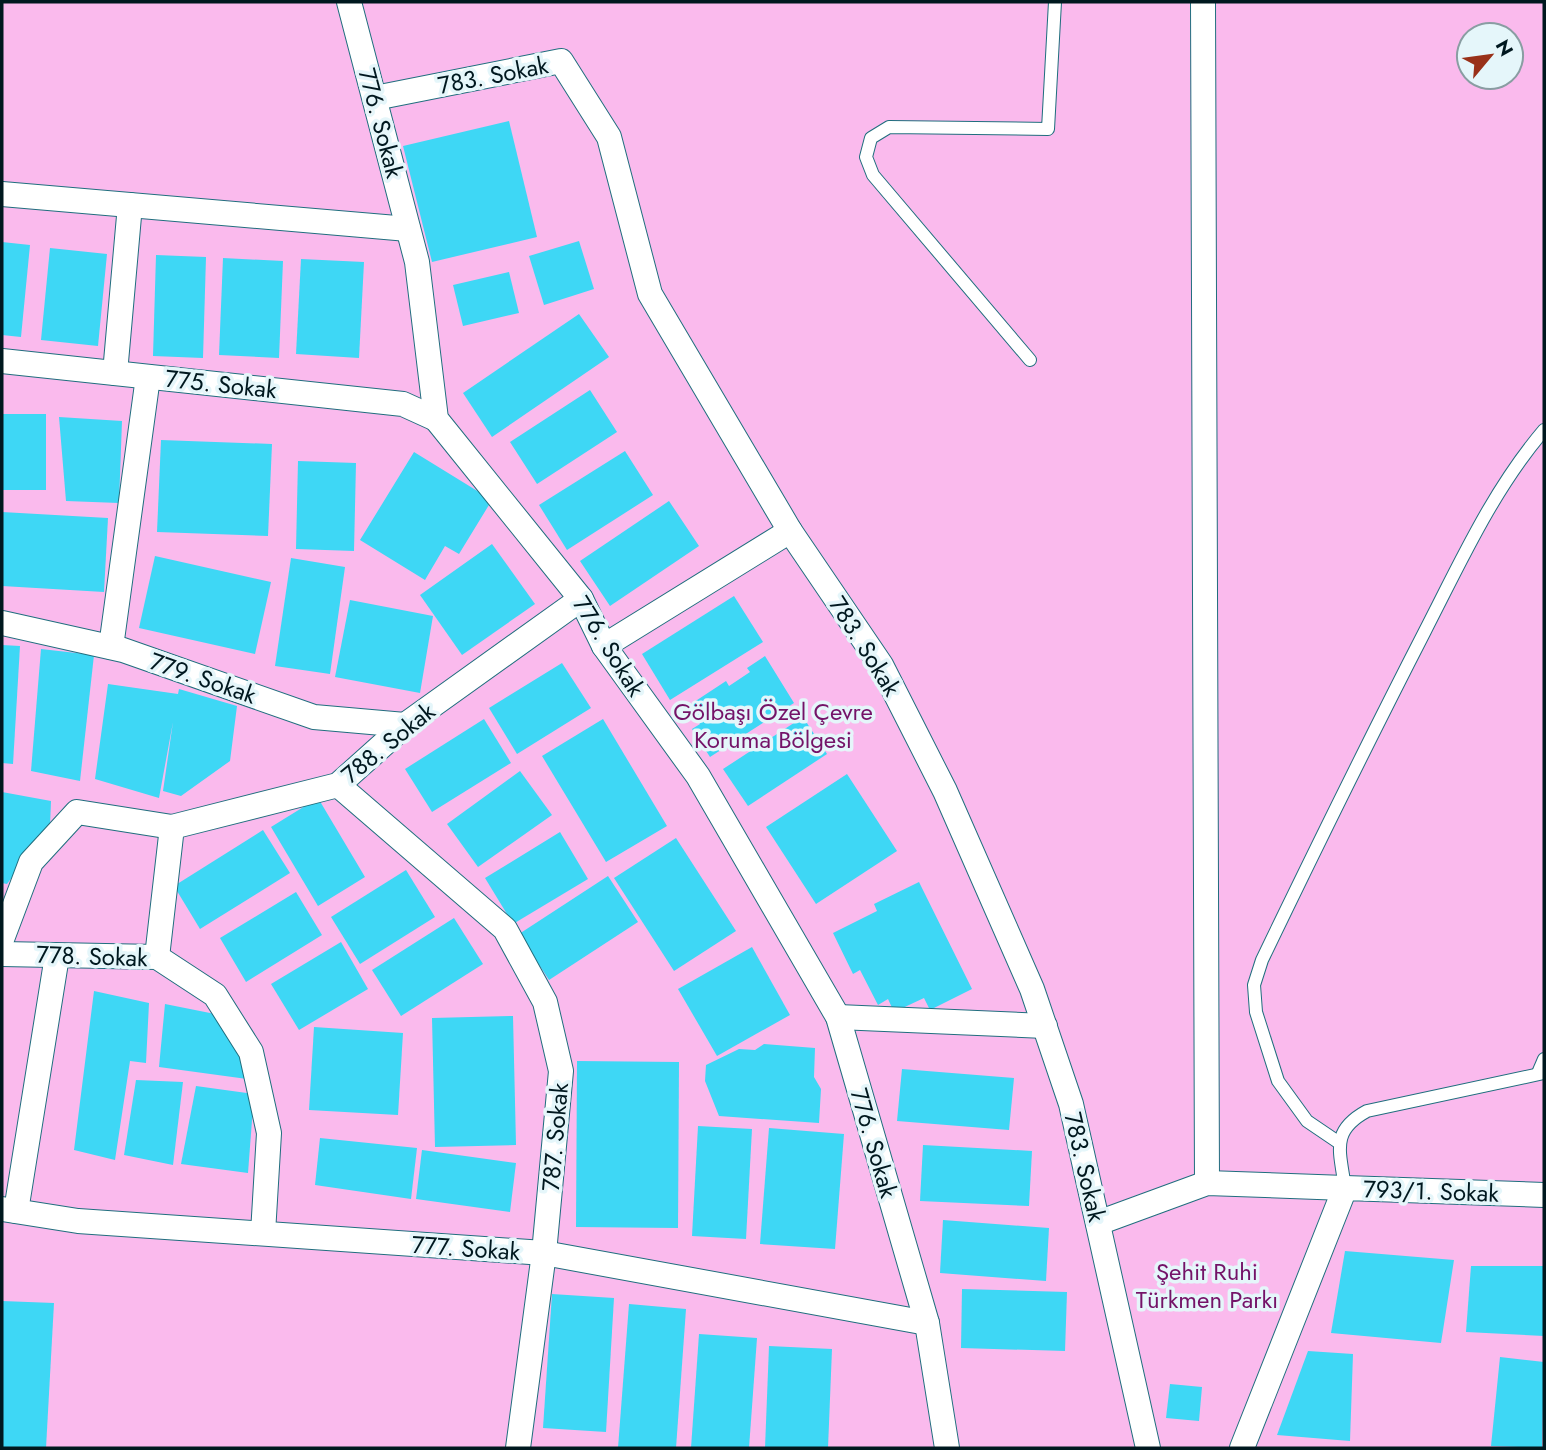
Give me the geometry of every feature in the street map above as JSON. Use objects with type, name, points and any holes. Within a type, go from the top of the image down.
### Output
[{"type":"street","name":"776. Sokak","points":[[349,2],[417,262],[436,419],[581,599],[604,646],[698,776],[838,1017],[926,1323],[947,1448]]},
{"type":"street","points":[[1203,2],[1207,1183]]},
{"type":"street","name":"783. Sokak","points":[[375,98],[561,61],[609,137],[650,294],[790,531],[881,665],[945,791],[1032,989],[1071,1104],[1148,1448]]},
{"type":"street","points":[[2,194],[408,229]]},
{"type":"street","points":[[115,373],[130,205]]},
{"type":"street","name":"775. Sokak","points":[[2,361],[403,404],[436,419]]},
{"type":"street","points":[[111,647],[148,377]]},
{"type":"street","points":[[604,646],[790,531]]},
{"type":"street","name":"788. Sokak","points":[[172,827],[338,785],[405,725],[581,599]]},
{"type":"street","name":"779. Sokak","points":[[2,622],[111,647],[314,717],[405,725]]},
{"type":"street","name":"787. Sokak","points":[[338,785],[505,929],[545,1002],[561,1071],[544,1253],[518,1448]]},
{"type":"street","points":[[2,939],[31,863],[77,812],[172,827],[157,957]]},
{"type":"street","name":"778. Sokak","points":[[2,954],[157,957],[215,995],[251,1052],[269,1133],[263,1233]]},
{"type":"street","points":[[9,1210],[57,956]]},
{"type":"street","points":[[838,1017],[1045,1026]]},
{"type":"street","points":[[1098,1223],[1207,1183],[1345,1188]]},
{"type":"street","name":"793/1. Sokak","points":[[1242,1448],[1345,1188],[1544,1195]]},
{"type":"street","name":"777. Sokak","points":[[9,1210],[78,1221],[544,1253],[926,1323]]},
{"type":"lane","points":[[1030,360],[889,194],[868,166],[866,157],[871,138],[889,127],[1048,129],[1055,2]]},
{"type":"lane","points":[[1338,1142],[1307,1121],[1278,1081],[1256,1012],[1254,985],[1262,960],[1372,733],[1476,530],[1505,482],[1544,430]]},
{"type":"lane","points":[[1345,1188],[1338,1142],[1350,1120],[1367,1111],[1541,1073],[1544,1059]]},
{"type":"green space","name":"Gölbaşı Özel Çevre Koruma Bölgesi","points":[[2,2],[1544,2],[1544,1448],[2,1448]]},
{"type":"building","points":[[509,121],[537,237],[432,262],[403,146]]},
{"type":"building","points":[[579,241],[594,289],[544,305],[529,256]]},
{"type":"building","points":[[2,242],[30,245],[21,337],[2,335]]},
{"type":"building","points":[[50,248],[107,254],[98,346],[41,340]]},
{"type":"building","points":[[156,255],[206,257],[203,358],[153,356]]},
{"type":"building","points":[[223,258],[283,261],[279,358],[219,355]]},
{"type":"building","points":[[301,259],[364,262],[359,358],[296,354]]},
{"type":"building","points":[[509,272],[519,313],[463,326],[453,285]]},
{"type":"building","points":[[579,314],[609,357],[492,437],[463,393]]},
{"type":"building","points":[[590,390],[617,432],[537,484],[510,442]]},
{"type":"building","points":[[2,414],[46,414],[46,490],[2,490]]},
{"type":"building","points":[[59,417],[122,421],[119,503],[66,501]]},
{"type":"building","points":[[161,440],[272,444],[268,536],[157,532]]},
{"type":"building","points":[[625,451],[653,495],[567,550],[539,505]]},
{"type":"building","points":[[414,452],[492,500],[459,554],[445,546],[425,580],[360,540]]},
{"type":"building","points":[[298,461],[356,463],[354,551],[296,549]]},
{"type":"building","points":[[669,501],[699,546],[610,606],[580,561]]},
{"type":"building","points":[[2,512],[108,518],[104,592],[2,586]]},
{"type":"building","points":[[492,544],[535,604],[462,655],[420,595]]},
{"type":"building","points":[[155,556],[271,582],[255,654],[139,628]]},
{"type":"building","points":[[291,558],[345,567],[330,674],[275,666]]},
{"type":"building","points":[[734,596],[763,642],[670,700],[642,654]]},
{"type":"building","points":[[350,600],[433,616],[420,693],[335,677]]},
{"type":"building","points":[[2,645],[20,646],[13,764],[2,763]]},
{"type":"building","points":[[41,649],[94,655],[80,781],[31,771]]},
{"type":"building","points":[[765,656],[794,703],[710,757],[692,729],[700,724],[688,706],[726,681],[729,686],[750,672],[747,668]]},
{"type":"building","points":[[562,663],[591,708],[517,754],[489,708]]},
{"type":"building","points":[[108,684],[178,694],[179,689],[237,706],[230,761],[181,796],[163,791],[173,722],[159,798],[95,779]]},
{"type":"building","points":[[803,717],[827,754],[748,806],[723,769]]},
{"type":"building","points":[[484,719],[511,763],[432,812],[405,769]]},
{"type":"building","points":[[603,719],[667,826],[606,862],[542,756]]},
{"type":"building","points":[[520,771],[552,815],[478,867],[447,824]]},
{"type":"building","points":[[847,774],[897,851],[816,904],[766,827]]},
{"type":"building","points":[[2,792],[51,801],[50,826],[7,884],[2,883]]},
{"type":"building","points":[[318,798],[365,877],[318,906],[271,827]]},
{"type":"building","points":[[263,830],[290,873],[200,929],[174,886]]},
{"type":"building","points":[[560,832],[588,879],[513,924],[485,878]]},
{"type":"building","points":[[676,838],[736,931],[674,971],[614,878]]},
{"type":"building","points":[[406,870],[435,917],[360,964],[331,917]]},
{"type":"building","points":[[608,876],[638,922],[549,980],[519,934]]},
{"type":"building","points":[[919,882],[972,989],[930,1010],[924,998],[894,1012],[888,999],[878,1005],[860,970],[853,974],[833,933],[877,911],[874,904]]},
{"type":"building","points":[[296,892],[322,935],[246,982],[220,938]]},
{"type":"building","points":[[454,918],[483,964],[401,1016],[372,970]]},
{"type":"building","points":[[341,942],[368,989],[299,1030],[271,984]]},
{"type":"building","points":[[752,947],[790,1015],[717,1056],[678,989]]},
{"type":"building","points":[[94,991],[149,1003],[146,1063],[130,1061],[115,1160],[74,1150]]},
{"type":"building","points":[[165,1004],[215,1014],[243,1054],[247,1079],[159,1067]]},
{"type":"building","points":[[513,1016],[516,1145],[435,1147],[432,1018]]},
{"type":"building","points":[[314,1027],[403,1033],[398,1115],[309,1110]]},
{"type":"building","points":[[764,1044],[815,1048],[814,1077],[821,1089],[819,1123],[719,1116],[705,1081],[706,1065],[739,1049],[755,1050]]},
{"type":"building","points":[[577,1061],[679,1062],[678,1228],[576,1227]]},
{"type":"building","points":[[902,1069],[1014,1078],[1009,1130],[897,1121]]},
{"type":"building","points":[[136,1080],[183,1082],[173,1165],[124,1155]]},
{"type":"building","points":[[196,1086],[254,1094],[248,1173],[181,1164]]},
{"type":"building","points":[[698,1126],[752,1129],[746,1239],[692,1236]]},
{"type":"building","points":[[769,1128],[844,1134],[835,1249],[760,1244]]},
{"type":"building","points":[[320,1138],[417,1148],[411,1199],[315,1185]]},
{"type":"building","points":[[923,1145],[1032,1151],[1029,1206],[920,1201]]},
{"type":"building","points":[[422,1150],[516,1163],[510,1212],[416,1199]]},
{"type":"building","points":[[943,1220],[1049,1228],[1046,1281],[940,1273]]},
{"type":"building","points":[[1345,1251],[1454,1260],[1441,1343],[1331,1333]]},
{"type":"building","points":[[1471,1266],[1544,1266],[1544,1336],[1466,1332]]},
{"type":"building","points":[[962,1289],[1067,1292],[1065,1351],[961,1348]]},
{"type":"building","points":[[552,1294],[614,1298],[606,1432],[543,1428]]},
{"type":"building","points":[[2,1301],[54,1303],[46,1448],[2,1448]]},
{"type":"building","points":[[629,1304],[686,1309],[676,1448],[618,1448]]},
{"type":"building","points":[[699,1334],[757,1338],[749,1448],[691,1448]]},
{"type":"building","points":[[769,1346],[832,1349],[828,1448],[765,1448]]},
{"type":"building","points":[[1308,1351],[1353,1354],[1350,1441],[1277,1435]]},
{"type":"building","points":[[1500,1357],[1544,1362],[1542,1448],[1491,1446]]},
{"type":"building","points":[[1170,1384],[1202,1387],[1199,1421],[1166,1418]]},
{"type":"park label","name":"Şehit Ruhi Türkmen Parkı","points":[[1207,1285]]}]
